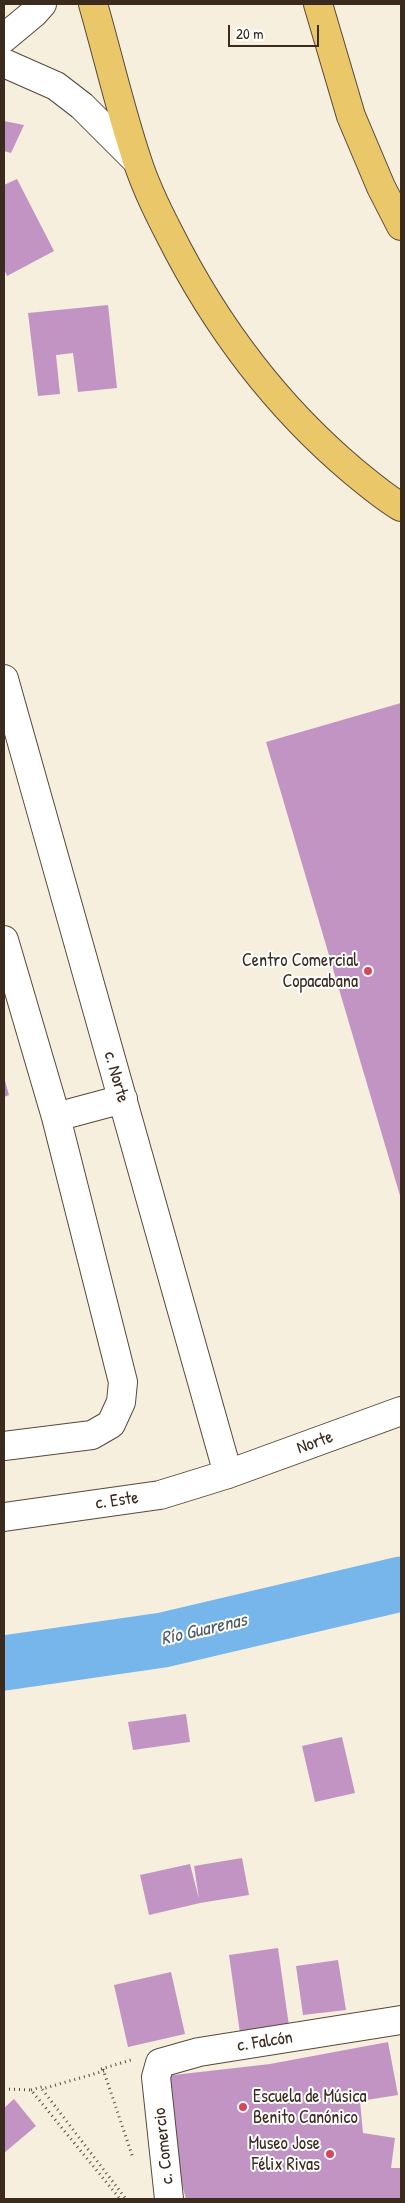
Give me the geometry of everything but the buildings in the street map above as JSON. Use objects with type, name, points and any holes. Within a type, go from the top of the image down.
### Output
[{"type":"main road","points":[[93,4],[137,161],[156,207],[181,256],[210,306],[264,380],[323,445],[387,499],[401,508]]},
{"type":"main road","points":[[318,4],[352,116],[381,187],[401,226]]},
{"type":"street","points":[[4,38],[42,4]]},
{"type":"street","points":[[4,63],[56,86],[82,106],[137,161]]},
{"type":"street","name":"c. Norte","points":[[4,679],[13,745],[123,1100],[228,1474]]},
{"type":"street","points":[[4,940],[56,1117],[123,1382],[121,1402],[111,1424],[92,1435],[4,1446]]},
{"type":"street","points":[[56,1117],[123,1100]]},
{"type":"street","name":"Norte","points":[[228,1474],[401,1411]]},
{"type":"street","name":"c. Este","points":[[4,1517],[160,1495],[228,1474]]},
{"type":"street","name":"c. Falcón","points":[[160,2063],[199,2052],[401,2020]]},
{"type":"street","name":"c. Comercio","points":[[160,2063],[156,2077],[169,2199]]},
{"type":"path","points":[[4,2089],[31,2090],[151,2055],[160,2063]]},
{"type":"path","points":[[104,2071],[42,2089],[126,2199]]},
{"type":"path","points":[[31,2090],[120,2199]]},
{"type":"waterway","name":"Río Guarenas","points":[[4,1663],[163,1640],[401,1584]]},
{"type":"place","name":"Centro Comercial Copacabana","points":[[368,971]]},
{"type":"place","name":"Escuela de Música Benito Canónico","points":[[243,2107]]},
{"type":"place","name":"Museo Jose Félix Rivas","points":[[330,2154]]}]
